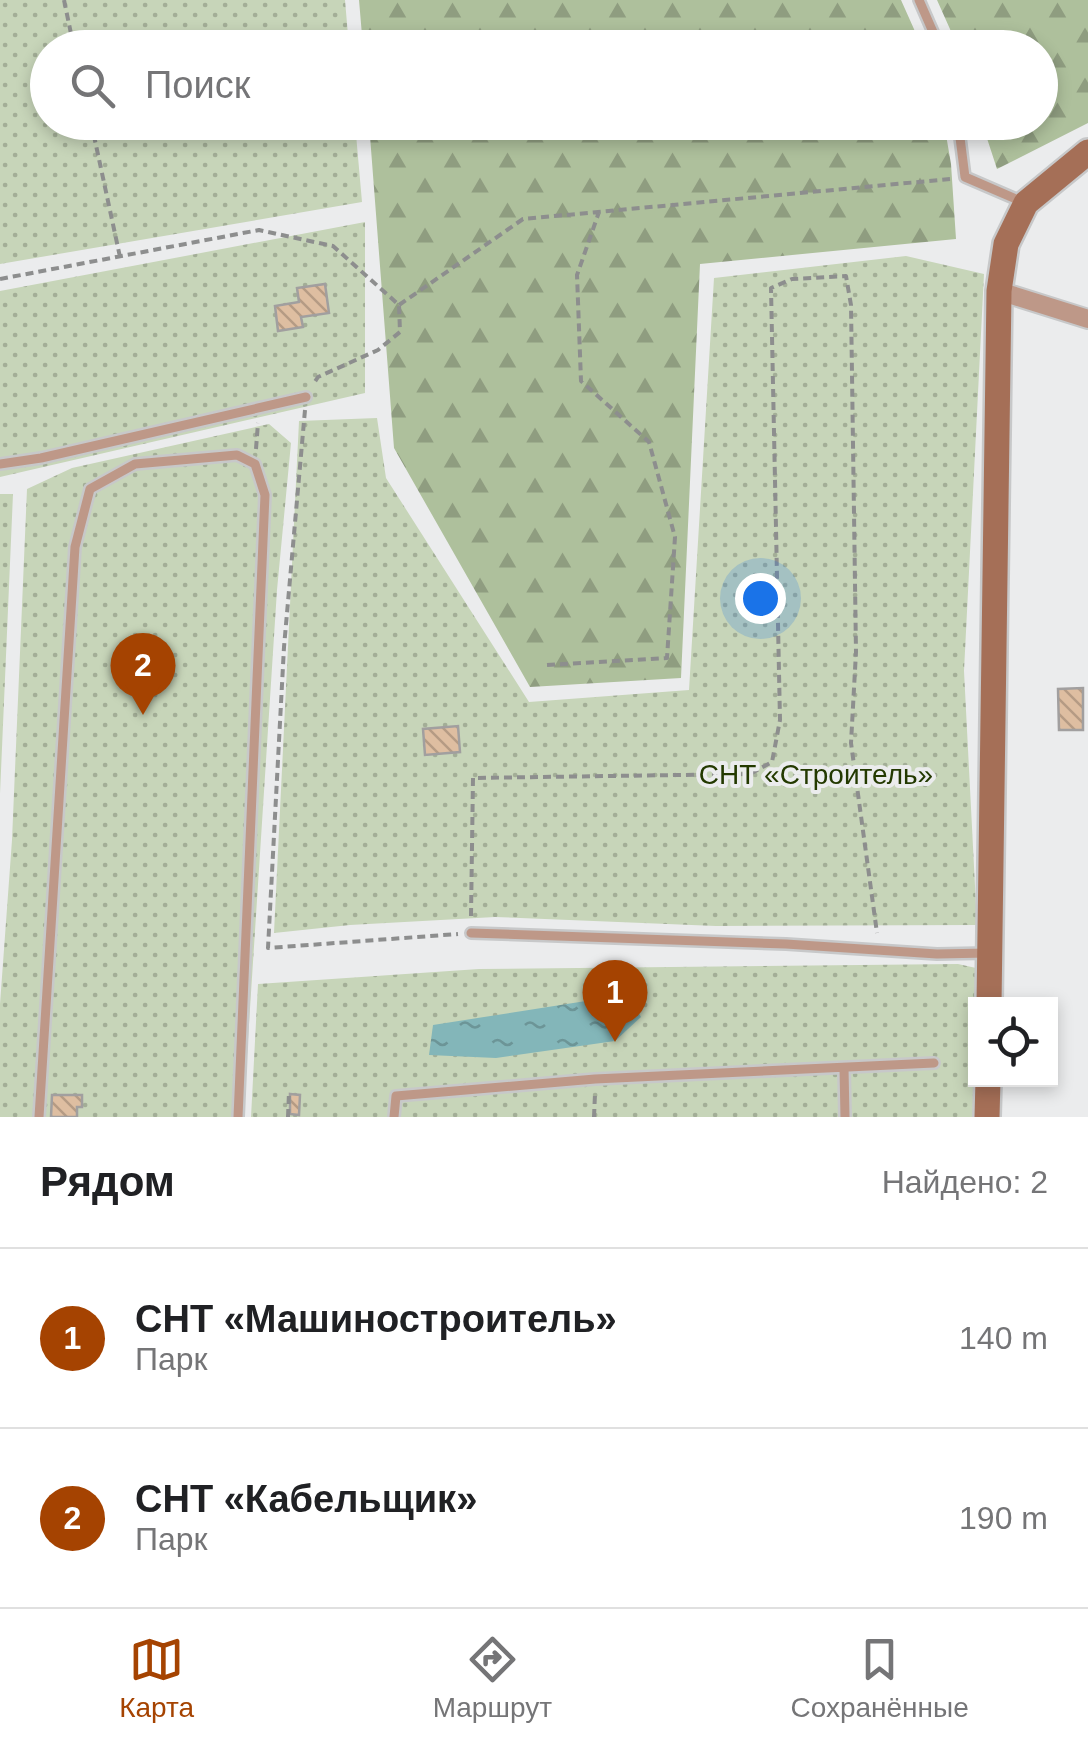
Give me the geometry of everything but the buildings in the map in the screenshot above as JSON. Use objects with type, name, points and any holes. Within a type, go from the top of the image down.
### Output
[{"type":"street","points":[[990,997],[999,290],[1006,244],[1026,203],[1088,152]]},
{"type":"street","points":[[999,290],[1088,319]]},
{"type":"street","points":[[987,1117],[988,1087]]},
{"type":"lane","points":[[919,0],[932,30]]},
{"type":"lane","points":[[960,140],[965,178],[1026,203]]},
{"type":"lane","points":[[0,464],[306,397]]},
{"type":"lane","points":[[39,1117],[75,547],[90,489],[135,464],[237,455],[255,464],[265,495],[238,1117]]},
{"type":"lane","points":[[471,933],[879,948],[937,954],[991,953]]},
{"type":"lane","points":[[394,1117],[396,1096],[595,1079],[934,1063]]},
{"type":"lane","points":[[844,1068],[845,1117]]},
{"type":"path","points":[[64,0],[70,30]]},
{"type":"path","points":[[95,140],[120,257]]},
{"type":"path","points":[[399,306],[523,220],[965,178]]},
{"type":"path","points":[[547,665],[667,658],[675,537],[649,442],[581,380],[576,276],[599,212]]},
{"type":"path","points":[[0,279],[259,230],[333,246],[399,306],[400,332],[378,350],[318,377],[306,397],[284,648],[268,948],[471,933],[473,778],[750,774],[772,762],[780,720],[771,288],[792,279],[846,276],[851,305],[856,652],[851,743],[879,948]]},
{"type":"path","points":[[255,464],[259,408]]},
{"type":"path","points":[[594,1117],[595,1079]]},
{"type":"path","points":[[288,1117],[289,1092]]},
{"type":"green space","points":[[0,0],[345,0],[348,30],[30,30],[30,140],[357,140],[362,202],[0,264]]},
{"type":"green space","points":[[359,0],[901,0],[914,30],[362,30]]},
{"type":"green space","points":[[937,0],[1088,0],[1088,123],[1058,138],[1058,30],[950,30]]},
{"type":"green space","points":[[370,140],[947,140],[956,239],[700,264],[681,678],[530,687],[394,448]]},
{"type":"green space","points":[[988,140],[1054,140],[997,169]]},
{"type":"green space","points":[[365,222],[365,393],[0,477],[0,291]]},
{"type":"green space","name":"СНТ «Строитель»","points":[[906,256],[984,274],[964,671],[977,925],[716,926],[495,917],[274,933],[299,421],[377,418],[386,478],[529,702],[689,690],[714,278]]},
{"type":"green space","points":[[269,424],[291,443],[277,590],[243,1117],[0,1117],[0,1004],[12,840],[27,489],[72,468]]},
{"type":"green space","points":[[0,494],[13,494],[0,794]]},
{"type":"green space","points":[[958,964],[985,970],[984,997],[968,997],[968,1087],[981,1087],[979,1117],[251,1117],[258,984],[479,969]]},
{"type":"water","points":[[605,998],[631,999],[641,1017],[615,1041],[496,1058],[429,1055],[433,1025]]},
{"type":"place","name":"СНТ «Кабельщик»","points":[[143,715]]},
{"type":"place","name":"СНТ «Машиностроитель»","points":[[615,1042]]}]
